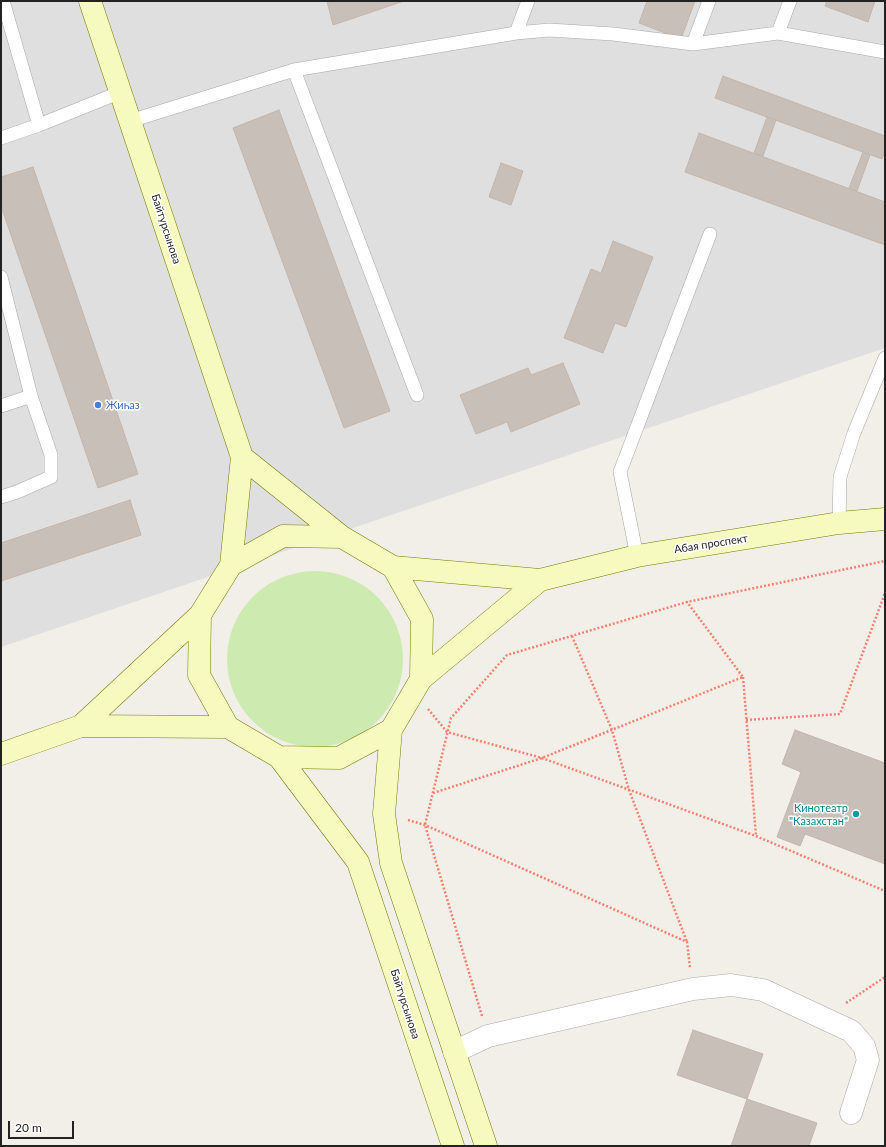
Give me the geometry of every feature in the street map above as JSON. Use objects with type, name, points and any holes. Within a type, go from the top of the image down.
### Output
[{"type":"street","name":"Байтурсынова","points":[[90,1],[242,457]]},
{"type":"street","points":[[242,457],[342,537],[393,568],[540,580]]},
{"type":"street","points":[[81,726],[200,615],[231,565],[242,457]]},
{"type":"street","name":"Абая проспект","points":[[540,580],[637,556],[839,523],[885,519]]},
{"type":"street","points":[[231,565],[283,536],[342,537]]},
{"type":"street","points":[[393,568],[422,620],[417,685]]},
{"type":"street","points":[[486,1146],[391,863],[384,814],[391,730],[417,685],[540,580]]},
{"type":"street","points":[[200,615],[199,675],[228,727]]},
{"type":"street","points":[[1,754],[81,726],[228,727],[279,757],[339,758],[391,730]]},
{"type":"street","name":"Байтурсынова","points":[[279,757],[358,862],[453,1146]]},
{"type":"street","points":[[454,1052],[488,1036],[693,990],[731,985],[763,990],[851,1031],[864,1046],[868,1060],[851,1113]]},
{"type":"street","points":[[446,1125],[476,1116]]},
{"type":"lane","points":[[4,1],[39,125]]},
{"type":"lane","points":[[516,32],[528,1]]},
{"type":"lane","points":[[693,44],[709,1]]},
{"type":"lane","points":[[778,33],[790,1]]},
{"type":"lane","points":[[130,121],[294,70],[516,32],[549,30],[606,33],[693,44],[778,33],[885,52]]},
{"type":"lane","points":[[294,70],[417,395]]},
{"type":"lane","points":[[1,138],[39,125],[121,92]]},
{"type":"lane","points":[[637,556],[620,472],[710,234]]},
{"type":"lane","points":[[1,277],[31,396],[51,455],[51,477],[17,492],[1,497]]},
{"type":"lane","points":[[839,523],[840,478],[854,433],[885,358]]},
{"type":"lane","points":[[1,406],[31,396]]},
{"type":"path","points":[[488,1036],[425,825],[451,718],[507,655],[687,602],[885,561]]},
{"type":"path","points":[[746,720],[840,714],[885,593]]},
{"type":"path","points":[[687,602],[743,677],[756,836]]},
{"type":"path","points":[[572,636],[612,730],[629,790],[687,942],[693,990]]},
{"type":"path","points":[[432,793],[542,758],[743,677]]},
{"type":"path","points":[[417,685],[447,732],[542,758],[756,836],[885,891]]},
{"type":"path","points":[[384,814],[425,825],[687,942]]},
{"type":"path","points":[[824,1018],[885,977]]},
{"type":"shaded area","points":[[1,1],[885,1],[885,348],[1,647]]},
{"type":"green space","points":[[315,571],[332,573],[349,578],[371,591],[383,603],[396,625],[401,642],[403,659],[401,676],[396,693],[383,715],[371,727],[349,740],[332,745],[315,747],[298,745],[281,740],[259,727],[247,715],[234,693],[229,676],[227,659],[229,642],[234,625],[247,603],[259,591],[281,578],[298,573]]},
{"type":"building","points":[[327,1],[404,1],[333,25]]},
{"type":"building","points":[[647,1],[695,1],[681,39],[639,23]]},
{"type":"building","points":[[827,1],[875,1],[868,22],[825,6]]},
{"type":"building","points":[[723,76],[885,136],[885,151],[882,159],[715,98]]},
{"type":"building","points":[[279,110],[390,411],[344,428],[233,128]]},
{"type":"building","points":[[767,117],[776,120],[763,156],[754,153]]},
{"type":"building","points":[[699,133],[885,202],[885,245],[685,172]]},
{"type":"building","points":[[863,152],[870,155],[857,191],[849,188]]},
{"type":"building","points":[[501,163],[523,171],[511,205],[489,197]]},
{"type":"building","points":[[33,167],[138,474],[98,488],[1,206],[1,177]]},
{"type":"building","points":[[613,241],[653,257],[626,327],[615,323],[603,353],[564,338],[591,269],[601,273]]},
{"type":"building","points":[[563,363],[580,404],[511,432],[507,422],[476,434],[460,395],[528,368],[531,375]]},
{"type":"building","points":[[130,500],[141,535],[1,581],[1,543]]},
{"type":"building","points":[[795,730],[885,763],[885,864],[805,834],[800,846],[777,837],[801,772],[782,764]]},
{"type":"building","points":[[693,1030],[763,1054],[747,1099],[677,1075]]},
{"type":"building","points":[[747,1099],[817,1123],[809,1146],[731,1146]]},
{"type":"place","name":"Жиһаз","points":[[98,405]]},
{"type":"place","name":"Кинотеатр \"Казахстан\"","points":[[856,814]]}]
